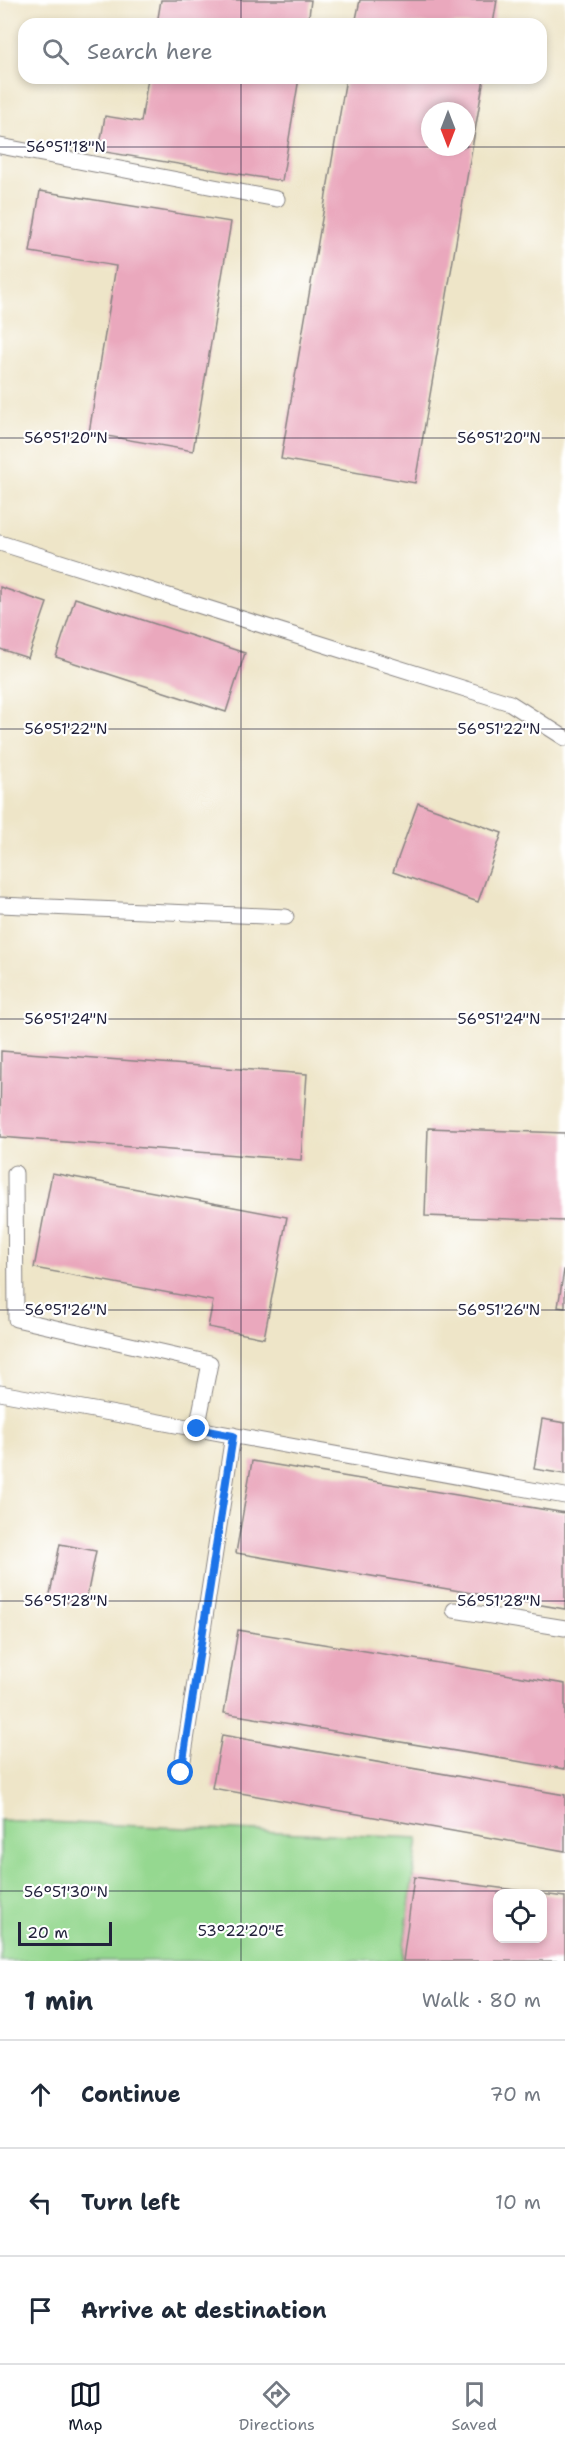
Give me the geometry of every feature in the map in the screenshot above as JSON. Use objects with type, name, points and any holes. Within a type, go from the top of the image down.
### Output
[{"type":"lane","points":[[0,146],[277,199]]},
{"type":"lane","points":[[0,543],[510,703],[565,738]]},
{"type":"lane","points":[[0,905],[286,917]]},
{"type":"lane","points":[[15,1173],[16,1319],[210,1363],[197,1429]]},
{"type":"lane","points":[[0,1393],[565,1496]]},
{"type":"lane","points":[[181,1773],[233,1436]]},
{"type":"lane","points":[[454,1610],[565,1628]]},
{"type":"green space","points":[[0,1820],[418,1838],[402,1961],[0,1961]]},
{"type":"building","points":[[161,0],[311,0],[309,18],[158,18]]},
{"type":"building","points":[[360,0],[497,0],[494,18],[356,18]]},
{"type":"building","points":[[147,84],[298,84],[282,181],[99,151],[105,116],[141,122]]},
{"type":"building","points":[[345,84],[483,84],[475,131],[475,102],[421,102],[421,156],[471,156],[415,483],[281,459]]},
{"type":"building","points":[[40,191],[231,222],[193,451],[89,433],[116,266],[30,252]]},
{"type":"building","points":[[0,587],[47,603],[28,658],[0,649]]},
{"type":"building","points":[[75,598],[245,653],[226,712],[56,657]]},
{"type":"building","points":[[418,803],[502,833],[478,902],[393,872]]},
{"type":"building","points":[[1,1051],[307,1074],[301,1160],[0,1137]]},
{"type":"building","points":[[428,1128],[565,1133],[565,1221],[425,1216]]},
{"type":"building","points":[[52,1173],[287,1217],[264,1338],[208,1327],[213,1301],[34,1268]]},
{"type":"building","points":[[565,1270],[565,1308],[558,1307]]},
{"type":"building","points":[[542,1419],[565,1423],[565,1474],[534,1469]]},
{"type":"building","points":[[252,1461],[565,1513],[565,1609],[236,1553]]},
{"type":"building","points":[[60,1544],[96,1551],[85,1606],[49,1599]]},
{"type":"building","points":[[238,1630],[565,1684],[565,1769],[224,1713]]},
{"type":"building","points":[[222,1735],[565,1795],[565,1851],[212,1788]]},
{"type":"building","points":[[414,1877],[508,1889],[493,1889],[493,1943],[547,1943],[547,1895],[565,1897],[565,1961],[403,1961]]},
{"type":"route","points":[[181,1773],[233,1436],[197,1429]]}]
